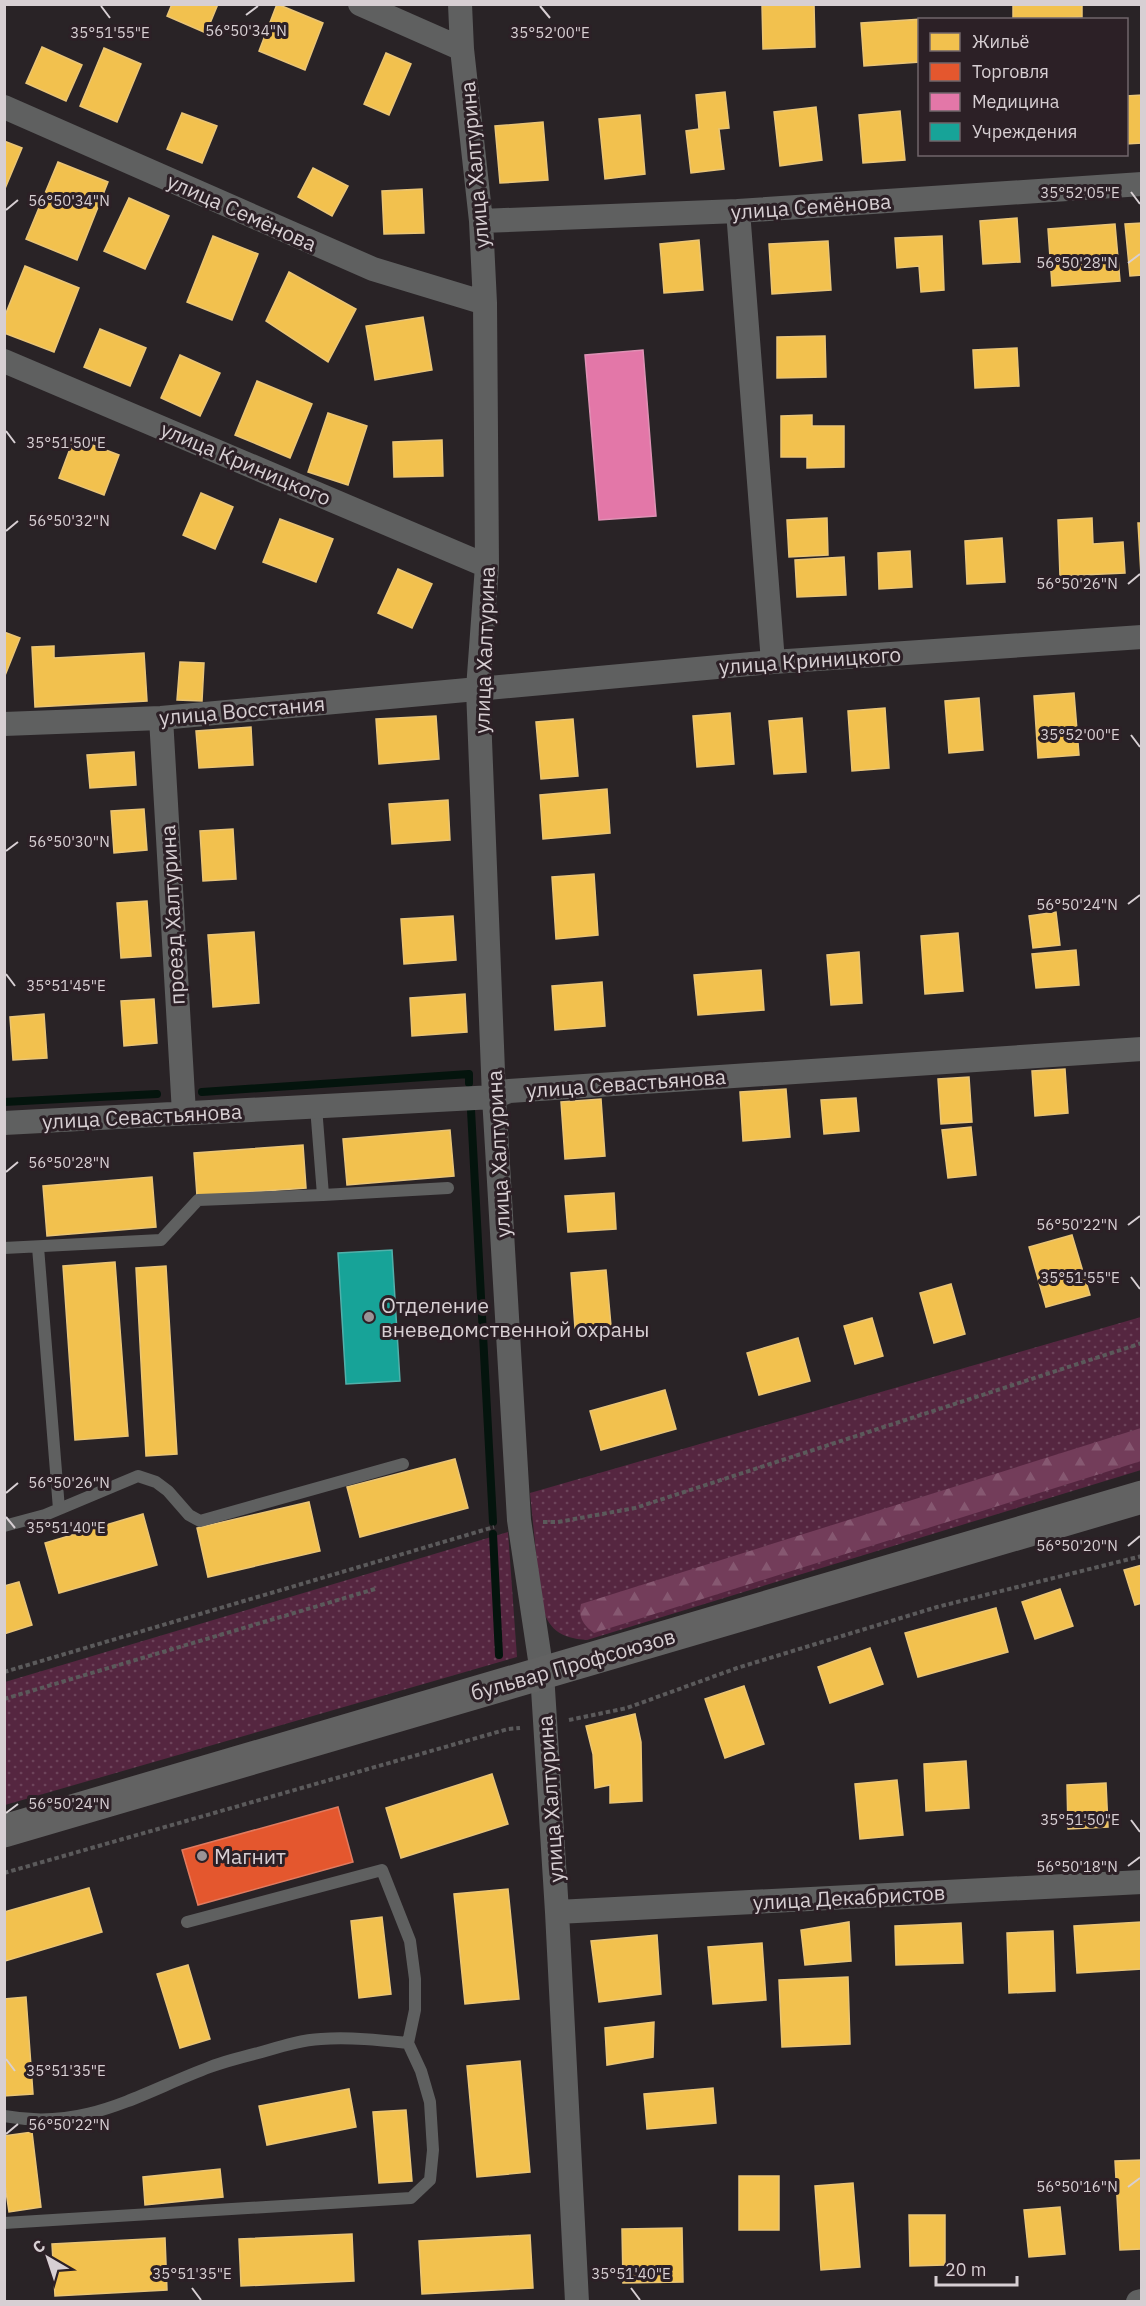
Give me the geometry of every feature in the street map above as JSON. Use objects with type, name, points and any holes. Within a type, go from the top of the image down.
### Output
[{"type":"main road","name":"бульвар Профсоюзов","points":[[4,1831],[1142,1497]]},
{"type":"street","points":[[360,4],[462,49]]},
{"type":"street","name":"улица Халтурина","points":[[460,4],[462,49],[481,221],[485,303],[487,566],[478,689],[494,1097],[519,1520],[542,1674],[577,2301]]},
{"type":"street","name":"улица Семёнова","points":[[4,107],[373,269],[485,303]]},
{"type":"street","name":"улица Семёнова","points":[[481,221],[738,211],[1142,184]]},
{"type":"street","points":[[738,211],[773,662]]},
{"type":"street","name":"улица Криницкого","points":[[4,361],[487,566]]},
{"type":"street","name":"улица Криницкого","points":[[478,689],[773,662],[1142,637]]},
{"type":"street","name":"улица Восстания","points":[[4,724],[161,718],[478,689]]},
{"type":"street","name":"проезд Халтурина","points":[[161,718],[184,1113]]},
{"type":"street","name":"улица Севастьянова","points":[[4,1123],[494,1097],[508,1090],[1142,1049]]},
{"type":"street","name":"улица Декабристов","points":[[557,1912],[1142,1882]]},
{"type":"lane","points":[[316,1107],[323,1196]]},
{"type":"lane","points":[[4,1248],[160,1240],[198,1200],[323,1196],[448,1188]]},
{"type":"lane","points":[[38,1247],[58,1509]]},
{"type":"lane","points":[[4,1526],[58,1509],[138,1476],[156,1482],[168,1491],[189,1515],[200,1521],[403,1464]]},
{"type":"lane","points":[[4,2223],[411,2198],[430,2180],[433,2150],[430,2102],[421,2071],[408,2043],[415,2010],[416,1979],[410,1941],[382,1870],[187,1922]]},
{"type":"lane","points":[[4,2116],[57,2120],[96,2113],[211,2066],[310,2040],[365,2038],[408,2043]]},
{"type":"path","points":[[4,1672],[519,1520],[558,1522],[634,1508],[1142,1343]]},
{"type":"path","points":[[4,1873],[508,1729],[545,1725],[627,1708],[737,1668],[937,1607],[1142,1556]]},
{"type":"path","points":[[4,1699],[375,1589]]},
{"type":"shaded area","points":[[1141,1317],[1141,1470],[587,1640],[562,1634],[551,1626],[547,1619],[541,1603],[530,1493]]},
{"type":"shaded area","points":[[508,1532],[517,1657],[5,1805],[5,1682]]},
{"type":"green space","points":[[1141,1428],[1141,1461],[594,1633],[584,1624],[581,1617],[581,1604]]},
{"type":"building: Жильё","points":[[172,4],[218,4],[206,33],[167,16]]},
{"type":"building: Жильё","points":[[277,4],[323,23],[305,70],[259,51]]},
{"type":"building: Жильё","points":[[814,4],[815,47],[763,49],[762,5]]},
{"type":"building: Жильё","points":[[1013,4],[1082,4],[1082,17],[1013,18]]},
{"type":"building: Жильё","points":[[918,19],[918,62],[864,66],[861,23]]},
{"type":"building: Жильё","points":[[42,47],[82,65],[66,101],[26,83]]},
{"type":"building: Жильё","points":[[104,48],[141,64],[117,122],[80,106]]},
{"type":"building: Жильё","points":[[386,53],[411,64],[389,115],[364,104]]},
{"type":"building: Жильё","points":[[725,92],[729,128],[719,129],[724,169],[691,173],[686,131],[699,129],[696,95]]},
{"type":"building: Жильё","points":[[1142,95],[1142,143],[1128,144],[1128,96]]},
{"type":"building: Жильё","points":[[816,107],[822,160],[780,166],[774,112]]},
{"type":"building: Жильё","points":[[900,111],[905,160],[863,163],[859,115]]},
{"type":"building: Жильё","points":[[182,113],[217,126],[202,163],[167,149]]},
{"type":"building: Жильё","points":[[640,115],[645,174],[605,179],[599,119]]},
{"type":"building: Жильё","points":[[543,122],[548,180],[500,183],[495,126]]},
{"type":"building: Жильё","points":[[4,141],[22,148],[4,191]]},
{"type":"building: Жильё","points":[[58,162],[108,182],[77,260],[26,239]]},
{"type":"building: Жильё","points":[[313,168],[348,186],[332,216],[298,197]]},
{"type":"building: Жильё","points":[[422,189],[424,233],[384,234],[382,191]]},
{"type":"building: Жильё","points":[[129,198],[169,216],[145,269],[104,251]]},
{"type":"building: Жильё","points":[[1017,218],[1020,262],[983,264],[980,221]]},
{"type":"building: Жильё","points":[[1142,223],[1142,275],[1130,276],[1125,224]]},
{"type":"building: Жильё","points":[[1115,224],[1120,281],[1052,286],[1048,229]]},
{"type":"building: Жильё","points":[[213,236],[258,254],[232,320],[187,302]]},
{"type":"building: Жильё","points":[[942,236],[944,290],[921,292],[919,266],[897,268],[895,238]]},
{"type":"building: Жильё","points":[[699,240],[703,290],[664,293],[660,244]]},
{"type":"building: Жильё","points":[[828,241],[831,290],[772,294],[769,244]]},
{"type":"building: Жильё","points":[[25,266],[79,288],[54,352],[4,333],[4,318]]},
{"type":"building: Жильё","points":[[289,272],[356,309],[328,362],[266,321]]},
{"type":"building: Жильё","points":[[423,317],[432,370],[375,380],[366,326]]},
{"type":"building: Жильё","points":[[100,329],[146,348],[130,386],[84,367]]},
{"type":"building: Жильё","points":[[825,336],[826,377],[777,378],[777,337]]},
{"type":"building: Жильё","points":[[1017,348],[1019,386],[975,388],[973,350]]},
{"type":"building: Жильё","points":[[180,355],[220,373],[200,416],[161,398]]},
{"type":"building: Жильё","points":[[257,381],[312,404],[290,458],[235,435]]},
{"type":"building: Жильё","points":[[328,413],[367,426],[348,485],[308,472]]},
{"type":"building: Жильё","points":[[812,415],[812,426],[844,426],[844,467],[807,468],[807,457],[781,457],[781,416]]},
{"type":"building: Жильё","points":[[74,438],[119,455],[104,495],[59,478]]},
{"type":"building: Жильё","points":[[442,440],[443,476],[394,477],[393,442]]},
{"type":"building: Жильё","points":[[201,493],[233,507],[215,549],[183,535]]},
{"type":"building: Жильё","points":[[827,518],[828,555],[789,557],[787,520]]},
{"type":"building: Жильё","points":[[1092,518],[1093,544],[1123,542],[1125,573],[1060,576],[1058,520]]},
{"type":"building: Жильё","points":[[280,519],[333,539],[316,582],[263,562]]},
{"type":"building: Жильё","points":[[1138,523],[1142,523],[1141,575]]},
{"type":"building: Жильё","points":[[1002,538],[1005,582],[967,584],[965,541]]},
{"type":"building: Жильё","points":[[910,551],[912,587],[879,589],[878,553]]},
{"type":"building: Жильё","points":[[844,557],[846,595],[797,597],[795,560]]},
{"type":"building: Жильё","points":[[398,569],[432,584],[412,628],[378,613]]},
{"type":"building: Жильё","points":[[4,632],[20,638],[4,678]]},
{"type":"building: Жильё","points":[[54,646],[54,658],[144,653],[147,701],[35,707],[32,647]]},
{"type":"building: Жильё","points":[[180,662],[204,663],[202,701],[177,700]]},
{"type":"building: Жильё","points":[[1074,693],[1079,755],[1038,758],[1034,696]]},
{"type":"building: Жильё","points":[[979,698],[983,750],[949,753],[945,701]]},
{"type":"building: Жильё","points":[[885,708],[889,768],[852,771],[848,711]]},
{"type":"building: Жильё","points":[[730,713],[734,764],[697,767],[693,716]]},
{"type":"building: Жильё","points":[[436,716],[439,759],[379,764],[376,719]]},
{"type":"building: Жильё","points":[[802,718],[806,772],[774,774],[769,721]]},
{"type":"building: Жильё","points":[[573,719],[578,776],[541,779],[536,722]]},
{"type":"building: Жильё","points":[[251,727],[253,765],[199,768],[196,731]]},
{"type":"building: Жильё","points":[[134,752],[136,785],[90,788],[87,755]]},
{"type":"building: Жильё","points":[[607,789],[610,833],[543,839],[540,795]]},
{"type":"building: Жильё","points":[[448,800],[450,840],[392,844],[389,804]]},
{"type":"building: Жильё","points":[[144,809],[147,850],[114,853],[111,811]]},
{"type":"building: Жильё","points":[[233,829],[236,879],[203,881],[200,831]]},
{"type":"building: Жильё","points":[[594,874],[598,935],[556,939],[552,877]]},
{"type":"building: Жильё","points":[[147,901],[151,956],[121,958],[117,903]]},
{"type":"building: Жильё","points":[[1056,912],[1060,945],[1033,948],[1029,916]]},
{"type":"building: Жильё","points":[[453,916],[456,960],[404,964],[401,919]]},
{"type":"building: Жильё","points":[[254,932],[259,1003],[213,1007],[208,935]]},
{"type":"building: Жильё","points":[[958,933],[963,991],[925,994],[921,936]]},
{"type":"building: Жильё","points":[[1076,950],[1079,985],[1036,988],[1032,954]]},
{"type":"building: Жильё","points":[[859,952],[862,1003],[831,1005],[827,955]]},
{"type":"building: Жильё","points":[[761,970],[764,1010],[698,1015],[694,975]]},
{"type":"building: Жильё","points":[[602,982],[605,1026],[555,1030],[552,986]]},
{"type":"building: Жильё","points":[[465,994],[467,1032],[412,1036],[410,998]]},
{"type":"building: Жильё","points":[[154,999],[157,1043],[124,1046],[121,1001]]},
{"type":"building: Жильё","points":[[44,1014],[47,1058],[13,1060],[10,1017]]},
{"type":"building: Жильё","points":[[1065,1069],[1068,1113],[1035,1116],[1032,1071]]},
{"type":"building: Жильё","points":[[969,1077],[972,1122],[941,1124],[938,1079]]},
{"type":"building: Жильё","points":[[786,1089],[790,1137],[743,1141],[740,1092]]},
{"type":"building: Жильё","points":[[856,1098],[859,1131],[824,1134],[821,1100]]},
{"type":"building: Жильё","points":[[601,1099],[605,1156],[565,1159],[561,1102]]},
{"type":"building: Жильё","points":[[971,1127],[976,1175],[948,1178],[942,1130]]},
{"type":"building: Жильё","points":[[450,1130],[454,1176],[347,1185],[343,1139]]},
{"type":"building: Жильё","points":[[303,1145],[306,1188],[197,1196],[194,1153]]},
{"type":"building: Жильё","points":[[152,1177],[156,1227],[47,1236],[43,1186]]},
{"type":"building: Жильё","points":[[614,1193],[616,1229],[568,1232],[565,1196]]},
{"type":"building: Жильё","points":[[1072,1235],[1090,1295],[1046,1307],[1029,1247]]},
{"type":"building: Жильё","points":[[115,1262],[128,1436],[75,1440],[63,1266]]},
{"type":"building: Жильё","points":[[166,1266],[177,1454],[146,1456],[136,1268]]},
{"type":"building: Жильё","points":[[606,1270],[611,1326],[575,1328],[571,1273]]},
{"type":"building: Жильё","points":[[951,1284],[965,1334],[934,1343],[920,1293]]},
{"type":"building: Жильё","points":[[872,1318],[883,1356],[855,1364],[844,1326]]},
{"type":"building: Жильё","points":[[798,1338],[810,1381],[759,1395],[747,1353]]},
{"type":"building: Жильё","points":[[665,1390],[676,1429],[601,1450],[590,1411]]},
{"type":"building: Жильё","points":[[455,1459],[468,1508],[360,1537],[347,1487]]},
{"type":"building: Жильё","points":[[309,1502],[320,1551],[208,1577],[197,1528]]},
{"type":"building: Жильё","points":[[143,1514],[157,1565],[59,1593],[45,1543]]},
{"type":"building: Жильё","points":[[1142,1565],[1142,1603],[1135,1605],[1124,1570]]},
{"type":"building: Жильё","points":[[19,1582],[32,1625],[4,1634],[4,1586]]},
{"type":"building: Жильё","points":[[1060,1589],[1073,1626],[1035,1639],[1022,1602]]},
{"type":"building: Жильё","points":[[996,1608],[1008,1652],[918,1677],[905,1633]]},
{"type":"building: Жильё","points":[[870,1648],[883,1684],[830,1703],[818,1667]]},
{"type":"building: Жильё","points":[[744,1686],[764,1744],[725,1758],[705,1699]]},
{"type":"building: Жильё","points":[[635,1714],[641,1742],[642,1801],[610,1803],[610,1785],[595,1788],[593,1754],[586,1726]]},
{"type":"building: Жильё","points":[[966,1761],[969,1808],[926,1811],[924,1764]]},
{"type":"building: Жильё","points":[[492,1774],[508,1824],[401,1858],[386,1808]]},
{"type":"building: Жильё","points":[[897,1780],[903,1835],[860,1839],[855,1784]]},
{"type":"building: Жильё","points":[[1106,1783],[1108,1827],[1068,1829],[1067,1785]]},
{"type":"building: Жильё","points":[[89,1888],[102,1932],[5,1961],[4,1912]]},
{"type":"building: Жильё","points":[[508,1889],[519,1999],[465,2004],[454,1894]]},
{"type":"building: Жильё","points":[[382,1917],[391,1994],[359,1998],[351,1921]]},
{"type":"building: Жильё","points":[[849,1922],[851,1961],[805,1965],[801,1930]]},
{"type":"building: Жильё","points":[[1141,1922],[1142,1969],[1077,1973],[1074,1926]]},
{"type":"building: Жильё","points":[[961,1923],[963,1963],[896,1965],[895,1926]]},
{"type":"building: Жильё","points":[[1053,1931],[1055,1991],[1009,1993],[1007,1933]]},
{"type":"building: Жильё","points":[[657,1935],[661,1994],[599,2002],[591,1941]]},
{"type":"building: Жильё","points":[[762,1943],[766,2000],[713,2004],[708,1947]]},
{"type":"building: Жильё","points":[[188,1965],[210,2039],[180,2048],[157,1974]]},
{"type":"building: Жильё","points":[[848,1977],[850,2044],[782,2047],[779,1980]]},
{"type":"building: Жильё","points":[[26,1997],[33,2094],[4,2096],[4,1999]]},
{"type":"building: Жильё","points":[[654,2022],[653,2057],[607,2065],[605,2028]]},
{"type":"building: Жильё","points":[[520,2061],[530,2172],[477,2177],[467,2066]]},
{"type":"building: Жильё","points":[[713,2088],[716,2123],[647,2129],[644,2094]]},
{"type":"building: Жильё","points":[[349,2089],[356,2127],[267,2145],[259,2106]]},
{"type":"building: Жильё","points":[[406,2110],[412,2181],[379,2183],[373,2112]]},
{"type":"building: Жильё","points":[[32,2132],[41,2207],[9,2212],[4,2178],[4,2136]]},
{"type":"building: Жильё","points":[[1142,2160],[1142,2249],[1120,2250],[1115,2161]]},
{"type":"building: Жильё","points":[[220,2169],[223,2197],[145,2205],[143,2177]]},
{"type":"building: Жильё","points":[[739,2176],[779,2176],[779,2230],[739,2230]]},
{"type":"building: Жильё","points":[[853,2183],[860,2267],[821,2270],[815,2186]]},
{"type":"building: Жильё","points":[[1060,2207],[1065,2254],[1029,2257],[1024,2210]]},
{"type":"building: Жильё","points":[[909,2215],[945,2215],[945,2265],[910,2266]]},
{"type":"building: Жильё","points":[[682,2228],[683,2282],[623,2283],[622,2229]]},
{"type":"building: Жильё","points":[[352,2234],[354,2281],[241,2286],[239,2239]]},
{"type":"building: Жильё","points":[[530,2235],[533,2288],[422,2294],[419,2241]]},
{"type":"building: Жильё","points":[[165,2238],[167,2290],[55,2296],[52,2244]]},
{"type":"building: Торговля","points":[[338,1807],[353,1862],[198,1905],[182,1850]]},
{"type":"building: Медицина","points":[[643,350],[656,516],[599,520],[585,355]]},
{"type":"building: Учреждения","name":"Отделение вневедомственной охраны","points":[[392,1250],[400,1381],[346,1384],[338,1253]]},
{"type":"waterway","points":[[202,1092],[469,1074],[469,1083]]},
{"type":"waterway","points":[[4,1102],[157,1094]]},
{"type":"waterway","points":[[471,1110],[493,1522]]},
{"type":"waterway","points":[[493,1534],[499,1655]]},
{"type":"place","name":"Отделение вневедомственной охраны","points":[[369,1317]]},
{"type":"place","name":"Магнит","points":[[202,1856]]}]
